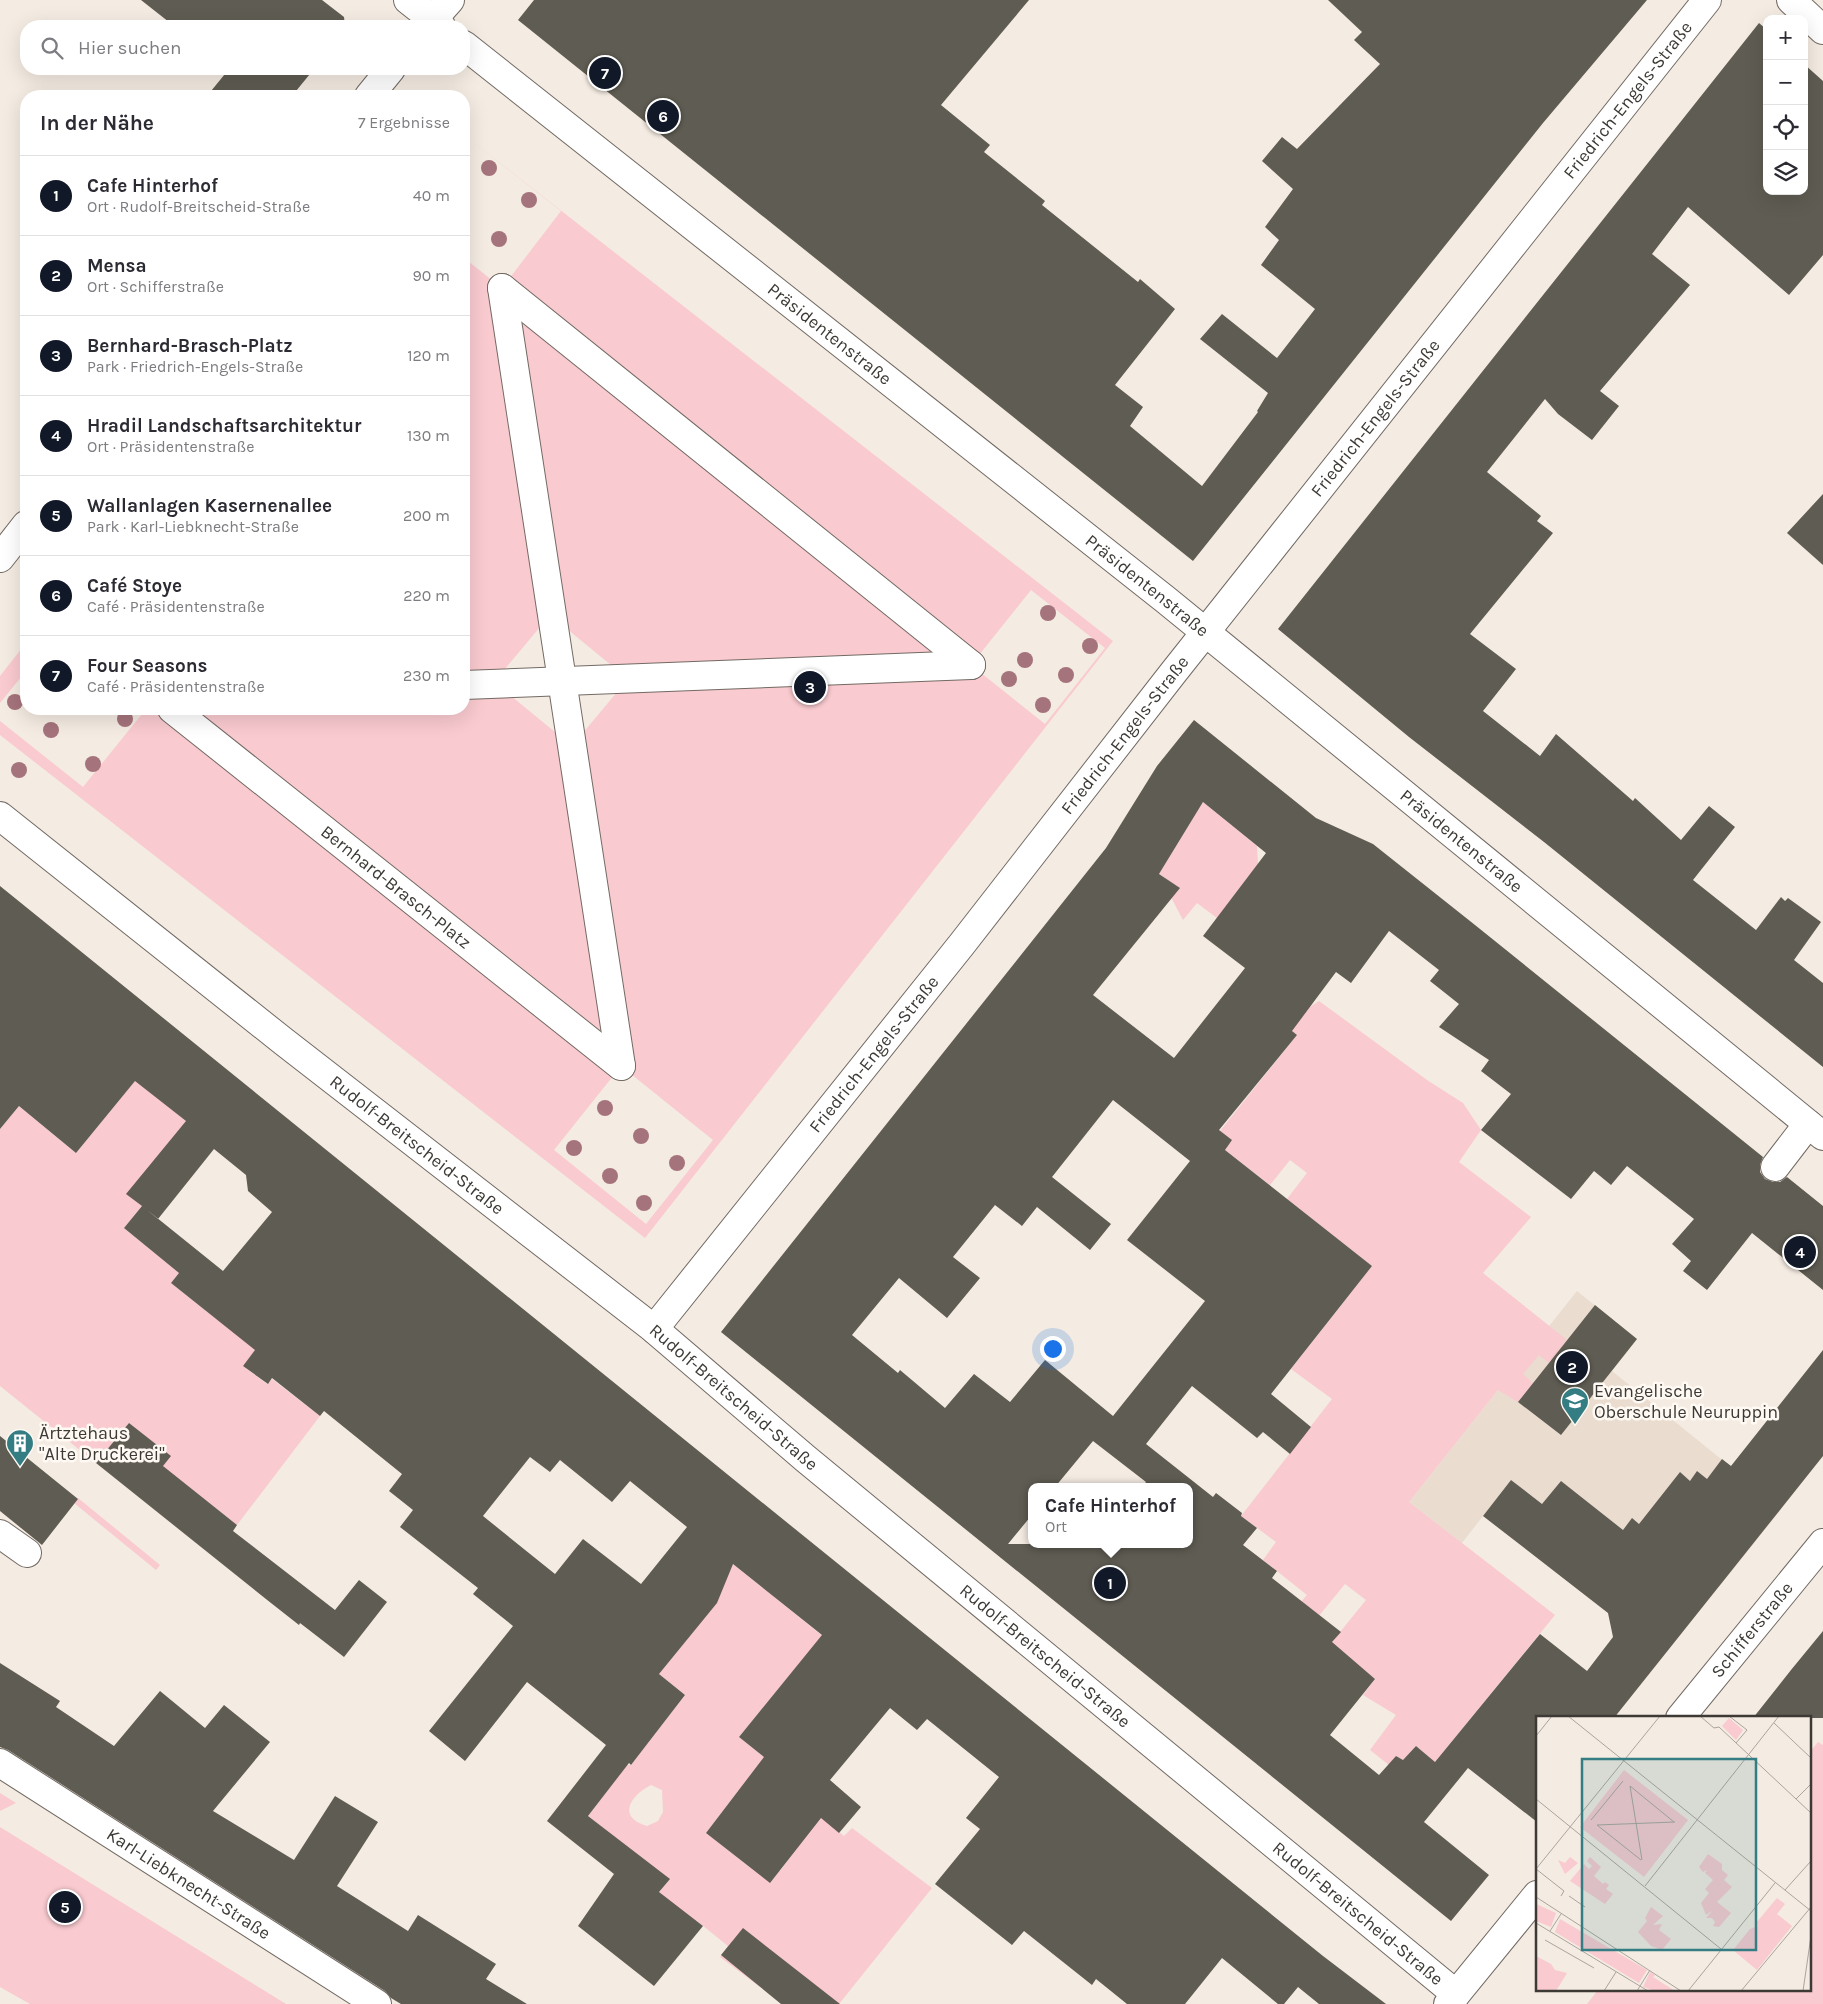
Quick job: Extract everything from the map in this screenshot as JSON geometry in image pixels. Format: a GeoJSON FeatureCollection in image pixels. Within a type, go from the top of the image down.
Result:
{"type":"FeatureCollection","features":[{"type":"Feature","properties":{"kind":"street"},"geometry":{"type":"LineString","coordinates":[[408,0],[437,18]]}},
{"type":"Feature","properties":{"kind":"street","name":"Friedrich-Engels-Straße"},"geometry":{"type":"LineString","coordinates":[[654,1328],[962,944],[1707,0]]}},
{"type":"Feature","properties":{"kind":"street"},"geometry":{"type":"LineString","coordinates":[[1791,0],[1823,30]]}},
{"type":"Feature","properties":{"kind":"street","name":"Präsidentenstraße"},"geometry":{"type":"LineString","coordinates":[[470,50],[1206,633],[1816,1130]]}},
{"type":"Feature","properties":{"kind":"street"},"geometry":{"type":"LineString","coordinates":[[374,90],[386,75]]}},
{"type":"Feature","properties":{"kind":"street"},"geometry":{"type":"LineString","coordinates":[[470,685],[563,682],[971,665],[502,288],[563,682]]}},
{"type":"Feature","properties":{"kind":"street"},"geometry":{"type":"LineString","coordinates":[[0,558],[20,533]]}},
{"type":"Feature","properties":{"kind":"street","name":"Bernhard-Brasch-Platz"},"geometry":{"type":"LineString","coordinates":[[180,715],[621,1066],[563,682]]}},
{"type":"Feature","properties":{"kind":"street","name":"Rudolf-Breitscheid-Straße"},"geometry":{"type":"LineString","coordinates":[[0,816],[283,1041],[654,1328],[814,1466],[1452,1999]]}},
{"type":"Feature","properties":{"kind":"street"},"geometry":{"type":"LineString","coordinates":[[1775,1168],[1816,1130]]}},
{"type":"Feature","properties":{"kind":"street"},"geometry":{"type":"LineString","coordinates":[[0,1534],[27,1553]]}},
{"type":"Feature","properties":{"kind":"street","name":"Schifferstraße"},"geometry":{"type":"LineString","coordinates":[[1682,1716],[1823,1543]]}},
{"type":"Feature","properties":{"kind":"street","name":"Karl-Liebknecht-Straße"},"geometry":{"type":"LineString","coordinates":[[0,1763],[377,2004]]}},
{"type":"Feature","properties":{"kind":"street"},"geometry":{"type":"LineString","coordinates":[[1452,1999],[1536,1895]]}},
{"type":"Feature","properties":{"kind":"shaded area"},"geometry":{"type":"Polygon","coordinates":[[[470,140],[1113,641],[645,1238],[0,735],[0,721],[83,787],[141,715],[470,715],[470,263],[502,288],[561,211],[470,140]],[[1031,590],[971,665],[1045,724],[1105,648],[1031,590]],[[550,615],[494,682],[572,746],[628,679],[550,615]],[[621,1066],[554,1150],[646,1224],[713,1140],[621,1066]]]}},
{"type":"Feature","properties":{"kind":"shaded area"},"geometry":{"type":"Polygon","coordinates":[[[20,651],[20,678],[0,703],[0,676],[20,651]]]}},
{"type":"Feature","properties":{"kind":"shaded area"},"geometry":{"type":"Polygon","coordinates":[[[1203,802],[1257,846],[1258,864],[1217,918],[1197,903],[1183,920],[1163,882],[1165,878],[1159,874],[1203,802]]]}},
{"type":"Feature","properties":{"kind":"shaded area"},"geometry":{"type":"Polygon","coordinates":[[[1319,1001],[1427,1080],[1463,1103],[1481,1130],[1459,1162],[1531,1217],[1483,1273],[1567,1340],[1549,1363],[1539,1355],[1523,1374],[1533,1383],[1518,1402],[1498,1390],[1409,1502],[1555,1615],[1435,1762],[1416,1746],[1403,1760],[1396,1756],[1389,1765],[1370,1750],[1396,1715],[1363,1695],[1375,1679],[1358,1665],[1323,1653],[1366,1600],[1345,1584],[1300,1639],[1282,1624],[1307,1595],[1263,1560],[1276,1542],[1241,1516],[1332,1399],[1291,1369],[1372,1266],[1287,1199],[1307,1173],[1290,1160],[1270,1185],[1225,1150],[1231,1140],[1220,1131],[1297,1035],[1288,1028],[1302,1012],[1319,1001]]]}},
{"type":"Feature","properties":{"kind":"shaded area"},"geometry":{"type":"Polygon","coordinates":[[[77,1033],[201,1133],[127,1194],[142,1206],[124,1228],[179,1273],[171,1283],[216,1319],[278,1322],[243,1366],[267,1384],[272,1379],[320,1416],[237,1525],[208,1502],[159,1471],[129,1423],[96,1463],[0,1386],[0,1129],[19,1106],[76,1153],[104,1118],[77,1033]]]}},
{"type":"Feature","properties":{"kind":"shaded area","name":"Evangelische Oberschule Neuruppin"},"geometry":{"type":"Polygon","coordinates":[[[1577,1291],[1637,1339],[1612,1371],[1782,1508],[1719,1587],[1632,1519],[1604,1554],[1511,1480],[1462,1543],[1409,1502],[1577,1291]]]}},
{"type":"Feature","properties":{"kind":"shaded area"},"geometry":{"type":"Polygon","coordinates":[[[78,1498],[160,1565],[156,1570],[74,1503],[78,1498]]]}},
{"type":"Feature","properties":{"kind":"shaded area"},"geometry":{"type":"Polygon","coordinates":[[[718,1552],[830,1642],[798,1665],[739,1737],[765,1758],[797,1798],[844,1836],[852,1828],[932,1888],[839,2004],[760,1987],[720,1957],[728,1946],[697,1921],[651,1903],[669,1879],[588,1816],[627,1765],[631,1765],[685,1695],[659,1674],[718,1601],[718,1552]],[[651,1785],[633,1800],[629,1812],[637,1822],[647,1826],[658,1821],[663,1812],[662,1790],[651,1785]],[[738,1791],[706,1833],[756,1872],[765,1860],[780,1871],[803,1840],[738,1791]]]}},
{"type":"Feature","properties":{"kind":"shaded area"},"geometry":{"type":"Polygon","coordinates":[[[1818,1742],[1823,1745],[1823,2004],[1587,2004],[1596,1992],[1810,1992],[1810,1752],[1818,1742]]]}},
{"type":"Feature","properties":{"kind":"shaded area"},"geometry":{"type":"Polygon","coordinates":[[[0,1793],[16,1803],[0,1811],[0,1793]]]}},
{"type":"Feature","properties":{"kind":"shaded area"},"geometry":{"type":"Polygon","coordinates":[[[0,1827],[286,2004],[30,2004],[0,1987],[0,1827]]]}},
{"type":"Feature","properties":{"kind":"building"},"geometry":{"type":"Polygon","coordinates":[[[141,0],[322,0],[344,17],[344,20],[166,20],[141,0]]]}},
{"type":"Feature","properties":{"kind":"building"},"geometry":{"type":"Polygon","coordinates":[[[534,0],[1029,0],[941,105],[990,145],[984,152],[1045,201],[1042,205],[1138,282],[1140,279],[1175,309],[1115,385],[1143,407],[1130,426],[1202,486],[1258,412],[1268,393],[1200,339],[1222,314],[1277,358],[1315,309],[1261,265],[1279,240],[1265,227],[1293,189],[1262,161],[1282,137],[1297,149],[1380,64],[1354,40],[1362,32],[1328,0],[1647,0],[1543,123],[1193,561],[518,20],[534,0]]]}},
{"type":"Feature","properties":{"kind":"building"},"geometry":{"type":"Polygon","coordinates":[[[1759,23],[1763,26],[1763,195],[1808,195],[1808,68],[1823,81],[1823,255],[1789,295],[1688,207],[1652,254],[1690,285],[1600,391],[1619,406],[1592,440],[1558,414],[1545,399],[1487,472],[1541,516],[1537,521],[1553,533],[1470,634],[1516,669],[1483,711],[1540,756],[1556,734],[1633,801],[1635,798],[1681,840],[1709,806],[1735,827],[1693,880],[1756,930],[1781,897],[1785,901],[1788,898],[1821,922],[1794,960],[1823,983],[1823,1067],[1544,842],[1409,737],[1278,629],[1759,23]]]}},
{"type":"Feature","properties":{"kind":"building"},"geometry":{"type":"Polygon","coordinates":[[[224,75],[309,75],[297,90],[212,90],[224,75]]]}},
{"type":"Feature","properties":{"kind":"building"},"geometry":{"type":"Polygon","coordinates":[[[1823,494],[1823,565],[1787,533],[1823,494]]]}},
{"type":"Feature","properties":{"kind":"building"},"geometry":{"type":"Polygon","coordinates":[[[1194,720],[1316,818],[1373,844],[1475,925],[1763,1157],[1760,1172],[1765,1179],[1780,1182],[1787,1177],[1823,1206],[1823,1290],[1752,1233],[1707,1290],[1683,1271],[1691,1261],[1672,1244],[1694,1219],[1627,1166],[1611,1185],[1594,1171],[1571,1199],[1481,1130],[1511,1094],[1481,1071],[1489,1060],[1439,1027],[1459,1004],[1430,981],[1439,970],[1389,931],[1351,983],[1336,972],[1292,1031],[1297,1035],[1219,1130],[1232,1140],[1225,1150],[1372,1266],[1271,1394],[1311,1427],[1290,1454],[1263,1432],[1257,1438],[1192,1386],[1146,1444],[1213,1497],[1216,1493],[1242,1513],[1241,1516],[1257,1528],[1243,1545],[1277,1571],[1272,1578],[1341,1632],[1332,1642],[1375,1679],[1330,1735],[1379,1775],[1396,1756],[1403,1760],[1416,1746],[1435,1762],[1540,1634],[1587,1671],[1613,1637],[1608,1613],[1483,1516],[1511,1480],[1542,1504],[1561,1481],[1623,1530],[1632,1518],[1639,1524],[1680,1472],[1690,1481],[1697,1471],[1707,1479],[1722,1459],[1731,1466],[1823,1350],[1823,1456],[1616,1716],[1536,1716],[1536,1821],[1468,1768],[1424,1822],[1489,1875],[1451,1921],[721,1332],[1106,848],[1157,766],[1194,720]],[[1203,802],[1159,874],[1180,888],[1093,995],[1174,1058],[1245,968],[1203,936],[1266,853],[1203,802]],[[1113,1100],[1052,1177],[1111,1224],[1090,1250],[1037,1207],[1022,1226],[995,1205],[953,1257],[980,1278],[947,1318],[899,1278],[852,1335],[898,1373],[900,1370],[945,1408],[974,1374],[1010,1402],[1045,1360],[1113,1416],[1205,1301],[1127,1240],[1190,1161],[1113,1100]]]}},
{"type":"Feature","properties":{"kind":"building"},"geometry":{"type":"Polygon","coordinates":[[[0,886],[1323,1956],[1386,2004],[1319,2004],[1298,1987],[1284,2004],[1278,2004],[1222,1958],[1185,2004],[1127,2004],[1096,1979],[1092,1985],[1024,1931],[1012,1945],[935,1884],[980,1829],[966,1818],[999,1777],[927,1719],[917,1730],[890,1708],[830,1780],[861,1807],[839,1833],[821,1818],[770,1883],[706,1833],[764,1757],[739,1737],[822,1635],[733,1564],[717,1603],[659,1674],[685,1695],[631,1765],[629,1763],[588,1816],[670,1879],[659,1892],[703,1926],[654,1986],[578,1926],[614,1874],[547,1821],[606,1745],[527,1682],[465,1761],[429,1731],[513,1626],[473,1594],[478,1588],[400,1527],[413,1510],[389,1491],[402,1474],[324,1411],[320,1416],[272,1378],[268,1384],[243,1366],[255,1350],[171,1283],[179,1273],[124,1228],[142,1206],[126,1194],[186,1121],[135,1081],[76,1153],[19,1106],[0,1129],[0,886]],[[214,1149],[158,1219],[223,1271],[272,1212],[248,1191],[246,1175],[214,1149]],[[530,1457],[483,1516],[555,1574],[583,1539],[641,1584],[687,1527],[630,1481],[612,1502],[560,1460],[550,1472],[530,1457]]]}},
{"type":"Feature","properties":{"kind":"building"},"geometry":{"type":"Polygon","coordinates":[[[1595,1305],[1637,1339],[1561,1435],[1518,1402],[1595,1305]]]}},
{"type":"Feature","properties":{"kind":"building"},"geometry":{"type":"Polygon","coordinates":[[[129,1423],[171,1456],[163,1466],[237,1525],[233,1531],[335,1610],[359,1580],[387,1602],[344,1657],[300,1623],[299,1625],[96,1463],[129,1423]]]}},
{"type":"Feature","properties":{"kind":"building","name":"Ärtztehaus \"Alte Druckerei\""},"geometry":{"type":"Polygon","coordinates":[[[0,1436],[78,1499],[42,1545],[0,1511],[0,1436]]]}},
{"type":"Feature","properties":{"kind":"building"},"geometry":{"type":"Polygon","coordinates":[[[1823,1631],[1823,1718],[1810,1718],[1810,1716],[1755,1716],[1823,1631]]]}},
{"type":"Feature","properties":{"kind":"building"},"geometry":{"type":"Polygon","coordinates":[[[0,1663],[60,1701],[56,1707],[114,1746],[160,1691],[205,1728],[224,1705],[270,1742],[213,1811],[294,1860],[335,1796],[378,1822],[337,1886],[408,1931],[418,1915],[496,1964],[486,1979],[527,2004],[401,2004],[391,1998],[385,1991],[8,1750],[0,1747],[0,1663]]]}},
{"type":"Feature","properties":{"kind":"building"},"geometry":{"type":"Polygon","coordinates":[[[743,1928],[840,2004],[781,2004],[721,1955],[743,1928]]]}},
{"type":"Feature","properties":{"kind":"place","name":"Four Seasons"},"geometry":{"type":"Point","coordinates":[605,73]}},
{"type":"Feature","properties":{"kind":"place","name":"Café Stoye"},"geometry":{"type":"Point","coordinates":[663,116]}},
{"type":"Feature","properties":{"kind":"place","name":"Bernhard-Brasch-Platz"},"geometry":{"type":"Point","coordinates":[810,687]}},
{"type":"Feature","properties":{"kind":"place","name":"Hradil Landschaftsarchitektur"},"geometry":{"type":"Point","coordinates":[1800,1252]}},
{"type":"Feature","properties":{"kind":"place","name":"Mensa"},"geometry":{"type":"Point","coordinates":[1572,1367]}},
{"type":"Feature","properties":{"kind":"place","name":"Evangelische Oberschule Neuruppin"},"geometry":{"type":"Point","coordinates":[1575,1425]}},
{"type":"Feature","properties":{"kind":"place","name":"Ärtztehaus \"Alte Druckerei\""},"geometry":{"type":"Point","coordinates":[20,1467]}},
{"type":"Feature","properties":{"kind":"place","name":"Cafe Hinterhof"},"geometry":{"type":"Point","coordinates":[1110,1583]}},
{"type":"Feature","properties":{"kind":"place","name":"Wallanlagen Kasernenallee"},"geometry":{"type":"Point","coordinates":[65,1907]}}]}
